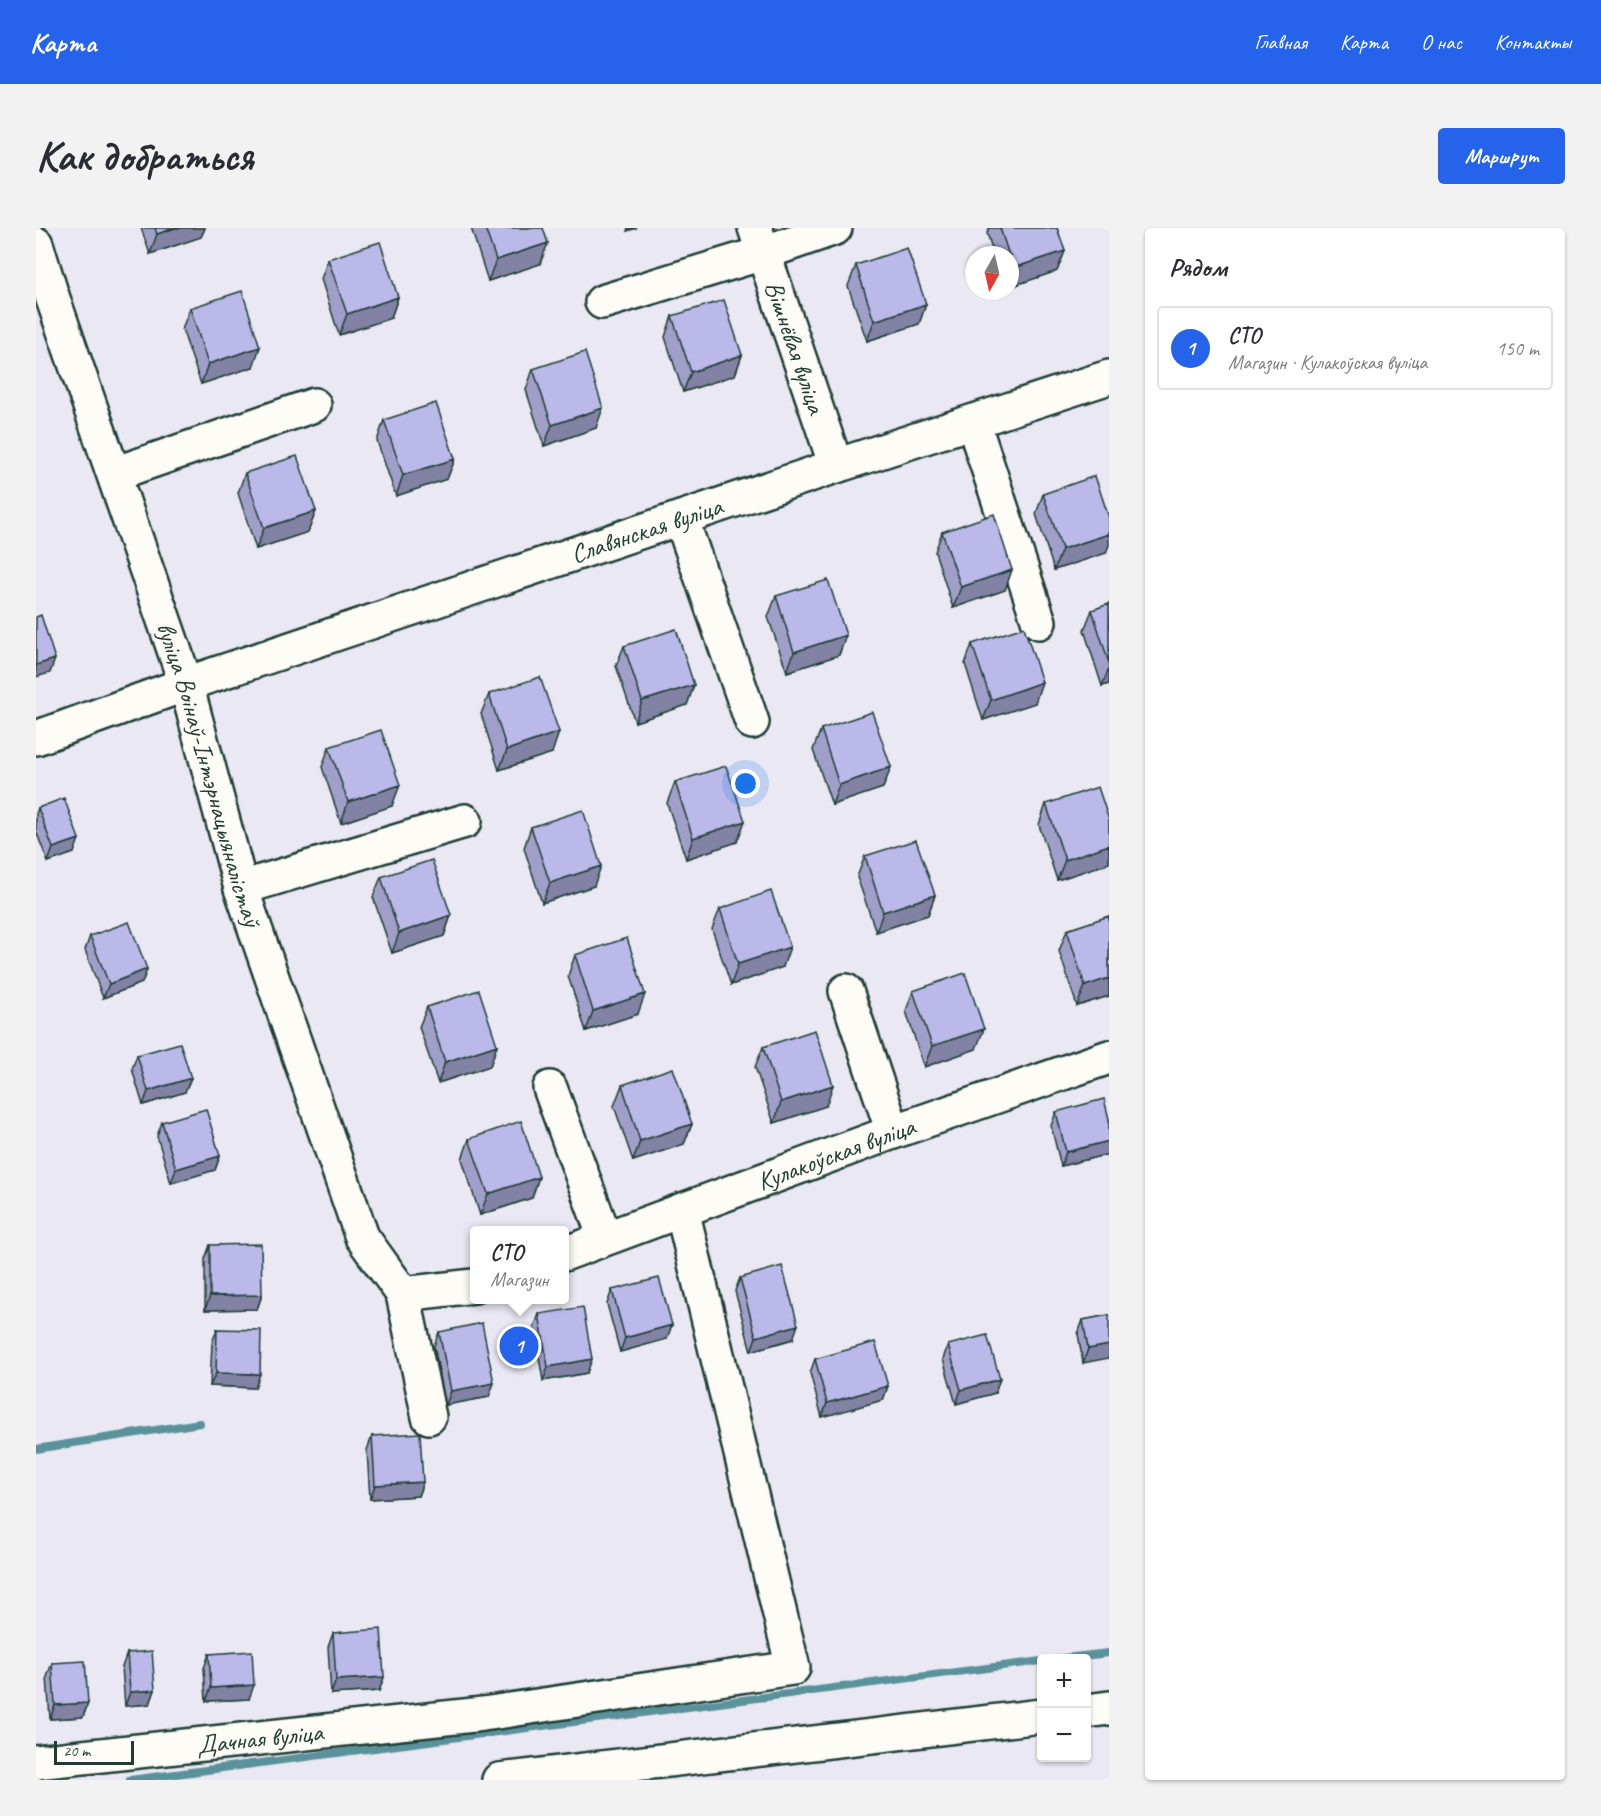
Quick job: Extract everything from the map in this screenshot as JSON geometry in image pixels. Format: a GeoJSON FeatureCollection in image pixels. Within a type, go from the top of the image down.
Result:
{"type":"FeatureCollection","features":[{"type":"Feature","properties":{"kind":"street"},"geometry":{"type":"LineString","coordinates":[[602,302],[759,241],[835,228]]}},
{"type":"Feature","properties":{"kind":"street","name":"Вішнёвая вуліца"},"geometry":{"type":"LineString","coordinates":[[759,241],[836,466]]}},
{"type":"Feature","properties":{"kind":"street","name":"вуліца Воінаў-Інтэрнацыяналістаў"},"geometry":{"type":"LineString","coordinates":[[37,249],[186,684],[241,888],[362,1237],[403,1294]]}},
{"type":"Feature","properties":{"kind":"street","name":"Славянская вуліца"},"geometry":{"type":"LineString","coordinates":[[41,729],[186,684],[1109,377]]}},
{"type":"Feature","properties":{"kind":"street"},"geometry":{"type":"LineString","coordinates":[[114,474],[314,405]]}},
{"type":"Feature","properties":{"kind":"street"},"geometry":{"type":"LineString","coordinates":[[973,423],[1039,622]]}},
{"type":"Feature","properties":{"kind":"street"},"geometry":{"type":"LineString","coordinates":[[681,518],[752,722]]}},
{"type":"Feature","properties":{"kind":"street"},"geometry":{"type":"LineString","coordinates":[[241,888],[465,821]]}},
{"type":"Feature","properties":{"kind":"street"},"geometry":{"type":"LineString","coordinates":[[846,991],[893,1132]]}},
{"type":"Feature","properties":{"kind":"street","name":"Кулакоўская вуліца"},"geometry":{"type":"LineString","coordinates":[[569,1252],[893,1132],[1109,1057]]}},
{"type":"Feature","properties":{"kind":"street"},"geometry":{"type":"LineString","coordinates":[[550,1088],[605,1238]]}},
{"type":"Feature","properties":{"kind":"street","name":"Дачная вуліца"},"geometry":{"type":"LineString","coordinates":[[36,1762],[483,1714],[793,1668],[682,1210]]}},
{"type":"Feature","properties":{"kind":"street"},"geometry":{"type":"LineString","coordinates":[[429,1417],[403,1294],[470,1286]]}},
{"type":"Feature","properties":{"kind":"street"},"geometry":{"type":"LineString","coordinates":[[1091,1710],[1109,1708]]}},
{"type":"Feature","properties":{"kind":"street"},"geometry":{"type":"LineString","coordinates":[[499,1780],[1037,1716]]}},
{"type":"Feature","properties":{"kind":"building"},"geometry":{"type":"Polygon","coordinates":[[[155,228],[175,228],[157,234],[155,228]]]}},
{"type":"Feature","properties":{"kind":"building"},"geometry":{"type":"Polygon","coordinates":[[[485,228],[543,228],[548,243],[496,260],[485,228]]]}},
{"type":"Feature","properties":{"kind":"building"},"geometry":{"type":"Polygon","coordinates":[[[1000,228],[1057,228],[1065,251],[1019,266],[1019,246],[1006,246],[1000,228]]]}},
{"type":"Feature","properties":{"kind":"building"},"geometry":{"type":"Polygon","coordinates":[[[380,242],[398,297],[347,314],[328,259],[380,242]]]}},
{"type":"Feature","properties":{"kind":"building"},"geometry":{"type":"Polygon","coordinates":[[[907,248],[926,304],[874,321],[856,265],[907,248]]]}},
{"type":"Feature","properties":{"kind":"building"},"geometry":{"type":"Polygon","coordinates":[[[242,291],[260,347],[208,364],[190,308],[242,291]]]}},
{"type":"Feature","properties":{"kind":"building"},"geometry":{"type":"Polygon","coordinates":[[[724,300],[742,355],[691,372],[672,316],[724,300]]]}},
{"type":"Feature","properties":{"kind":"building"},"geometry":{"type":"Polygon","coordinates":[[[585,352],[603,408],[552,425],[533,369],[585,352]]]}},
{"type":"Feature","properties":{"kind":"building"},"geometry":{"type":"Polygon","coordinates":[[[436,403],[455,459],[403,475],[384,420],[436,403]]]}},
{"type":"Feature","properties":{"kind":"building"},"geometry":{"type":"Polygon","coordinates":[[[297,456],[316,511],[264,528],[245,473],[297,456]]]}},
{"type":"Feature","properties":{"kind":"building"},"geometry":{"type":"Polygon","coordinates":[[[1095,476],[1109,518],[1109,534],[1062,549],[1043,494],[1095,476]]]}},
{"type":"Feature","properties":{"kind":"building"},"geometry":{"type":"Polygon","coordinates":[[[994,514],[1012,570],[961,587],[942,532],[994,514]]]}},
{"type":"Feature","properties":{"kind":"building"},"geometry":{"type":"Polygon","coordinates":[[[828,580],[846,635],[794,652],[776,596],[828,580]]]}},
{"type":"Feature","properties":{"kind":"building"},"geometry":{"type":"Polygon","coordinates":[[[1109,604],[1109,663],[1092,610],[1109,604]]]}},
{"type":"Feature","properties":{"kind":"building"},"geometry":{"type":"Polygon","coordinates":[[[41,615],[55,659],[36,665],[36,617],[41,615]]]}},
{"type":"Feature","properties":{"kind":"building"},"geometry":{"type":"Polygon","coordinates":[[[1024,627],[1042,682],[991,700],[972,644],[1024,627]]]}},
{"type":"Feature","properties":{"kind":"building"},"geometry":{"type":"Polygon","coordinates":[[[676,629],[694,685],[642,701],[624,646],[676,629]]]}},
{"type":"Feature","properties":{"kind":"building"},"geometry":{"type":"Polygon","coordinates":[[[540,677],[559,732],[507,750],[489,694],[540,677]]]}},
{"type":"Feature","properties":{"kind":"building"},"geometry":{"type":"Polygon","coordinates":[[[872,712],[891,767],[839,785],[821,729],[872,712]]]}},
{"type":"Feature","properties":{"kind":"building"},"geometry":{"type":"Polygon","coordinates":[[[381,730],[400,785],[348,802],[329,747],[381,730]]]}},
{"type":"Feature","properties":{"kind":"building"},"geometry":{"type":"Polygon","coordinates":[[[726,766],[745,821],[693,838],[675,782],[726,766]]]}},
{"type":"Feature","properties":{"kind":"building"},"geometry":{"type":"Polygon","coordinates":[[[1098,787],[1109,820],[1109,845],[1065,860],[1046,804],[1098,787]]]}},
{"type":"Feature","properties":{"kind":"building"},"geometry":{"type":"Polygon","coordinates":[[[64,798],[79,839],[53,848],[38,808],[64,798]]]}},
{"type":"Feature","properties":{"kind":"building"},"geometry":{"type":"Polygon","coordinates":[[[583,810],[601,866],[550,883],[531,827],[583,810]]]}},
{"type":"Feature","properties":{"kind":"building"},"geometry":{"type":"Polygon","coordinates":[[[916,840],[935,895],[883,912],[865,856],[916,840]]]}},
{"type":"Feature","properties":{"kind":"building"},"geometry":{"type":"Polygon","coordinates":[[[432,860],[451,915],[399,933],[381,877],[432,860]]]}},
{"type":"Feature","properties":{"kind":"building"},"geometry":{"type":"Polygon","coordinates":[[[771,891],[790,947],[738,964],[720,909],[771,891]]]}},
{"type":"Feature","properties":{"kind":"building"},"geometry":{"type":"Polygon","coordinates":[[[1109,916],[1109,978],[1085,986],[1067,930],[1109,916]]]}},
{"type":"Feature","properties":{"kind":"building"},"geometry":{"type":"Polygon","coordinates":[[[129,922],[147,969],[109,984],[90,936],[129,922]]]}},
{"type":"Feature","properties":{"kind":"building"},"geometry":{"type":"Polygon","coordinates":[[[627,938],[645,994],[593,1011],[575,955],[627,938]]]}},
{"type":"Feature","properties":{"kind":"building"},"geometry":{"type":"Polygon","coordinates":[[[965,973],[984,1029],[932,1046],[913,991],[965,973]]]}},
{"type":"Feature","properties":{"kind":"building"},"geometry":{"type":"Polygon","coordinates":[[[479,990],[497,1045],[445,1062],[427,1007],[479,990]]]}},
{"type":"Feature","properties":{"kind":"building"},"geometry":{"type":"Polygon","coordinates":[[[815,1030],[833,1085],[781,1102],[763,1047],[815,1030]]]}},
{"type":"Feature","properties":{"kind":"building"},"geometry":{"type":"Polygon","coordinates":[[[180,1043],[191,1078],[148,1091],[137,1055],[180,1043]]]}},
{"type":"Feature","properties":{"kind":"building"},"geometry":{"type":"Polygon","coordinates":[[[673,1068],[692,1124],[640,1141],[622,1085],[673,1068]]]}},
{"type":"Feature","properties":{"kind":"building"},"geometry":{"type":"Polygon","coordinates":[[[1104,1099],[1109,1119],[1109,1141],[1066,1152],[1056,1112],[1104,1099]]]}},
{"type":"Feature","properties":{"kind":"building"},"geometry":{"type":"Polygon","coordinates":[[[206,1109],[220,1156],[176,1169],[162,1122],[206,1109]]]}},
{"type":"Feature","properties":{"kind":"building"},"geometry":{"type":"Polygon","coordinates":[[[521,1121],[539,1177],[488,1194],[469,1139],[521,1121]]]}},
{"type":"Feature","properties":{"kind":"building"},"geometry":{"type":"Polygon","coordinates":[[[261,1244],[262,1295],[210,1296],[210,1245],[261,1244]]]}},
{"type":"Feature","properties":{"kind":"building"},"geometry":{"type":"Polygon","coordinates":[[[782,1266],[798,1325],[756,1337],[740,1278],[782,1266]]]}},
{"type":"Feature","properties":{"kind":"building"},"geometry":{"type":"Polygon","coordinates":[[[659,1278],[672,1325],[625,1338],[612,1290],[659,1278]]]}},
{"type":"Feature","properties":{"kind":"building"},"geometry":{"type":"Polygon","coordinates":[[[583,1307],[592,1359],[548,1367],[539,1314],[583,1307]]]}},
{"type":"Feature","properties":{"kind":"building"},"geometry":{"type":"Polygon","coordinates":[[[1109,1315],[1109,1345],[1088,1349],[1083,1320],[1109,1315]]]}},
{"type":"Feature","properties":{"kind":"building"},"geometry":{"type":"Polygon","coordinates":[[[482,1323],[494,1383],[451,1391],[439,1332],[482,1323]]]}},
{"type":"Feature","properties":{"kind":"building"},"geometry":{"type":"Polygon","coordinates":[[[217,1329],[261,1330],[260,1374],[216,1373],[217,1329]]]}},
{"type":"Feature","properties":{"kind":"building"},"geometry":{"type":"Polygon","coordinates":[[[987,1335],[1000,1379],[961,1390],[948,1345],[987,1335]]]}},
{"type":"Feature","properties":{"kind":"building"},"geometry":{"type":"Polygon","coordinates":[[[875,1342],[888,1386],[827,1403],[815,1359],[875,1342]]]}},
{"type":"Feature","properties":{"kind":"building"},"geometry":{"type":"Polygon","coordinates":[[[420,1433],[423,1482],[375,1485],[372,1436],[420,1433]]]}},
{"type":"Feature","properties":{"kind":"building"},"geometry":{"type":"Polygon","coordinates":[[[381,1629],[384,1677],[336,1680],[333,1633],[381,1629]]]}},
{"type":"Feature","properties":{"kind":"building"},"geometry":{"type":"Polygon","coordinates":[[[152,1651],[155,1690],[130,1692],[127,1653],[152,1651]]]}},
{"type":"Feature","properties":{"kind":"building"},"geometry":{"type":"Polygon","coordinates":[[[252,1651],[254,1685],[211,1688],[209,1654],[252,1651]]]}},
{"type":"Feature","properties":{"kind":"building"},"geometry":{"type":"Polygon","coordinates":[[[85,1661],[88,1703],[55,1705],[52,1663],[85,1661]]]}},
{"type":"Feature","properties":{"kind":"waterway"},"geometry":{"type":"LineString","coordinates":[[36,1449],[200,1423]]}},
{"type":"Feature","properties":{"kind":"waterway"},"geometry":{"type":"LineString","coordinates":[[1091,1655],[1109,1653]]}},
{"type":"Feature","properties":{"kind":"waterway"},"geometry":{"type":"LineString","coordinates":[[130,1780],[1037,1662]]}},
{"type":"Feature","properties":{"kind":"place","name":"СТО"},"geometry":{"type":"Point","coordinates":[519,1346]}}]}
